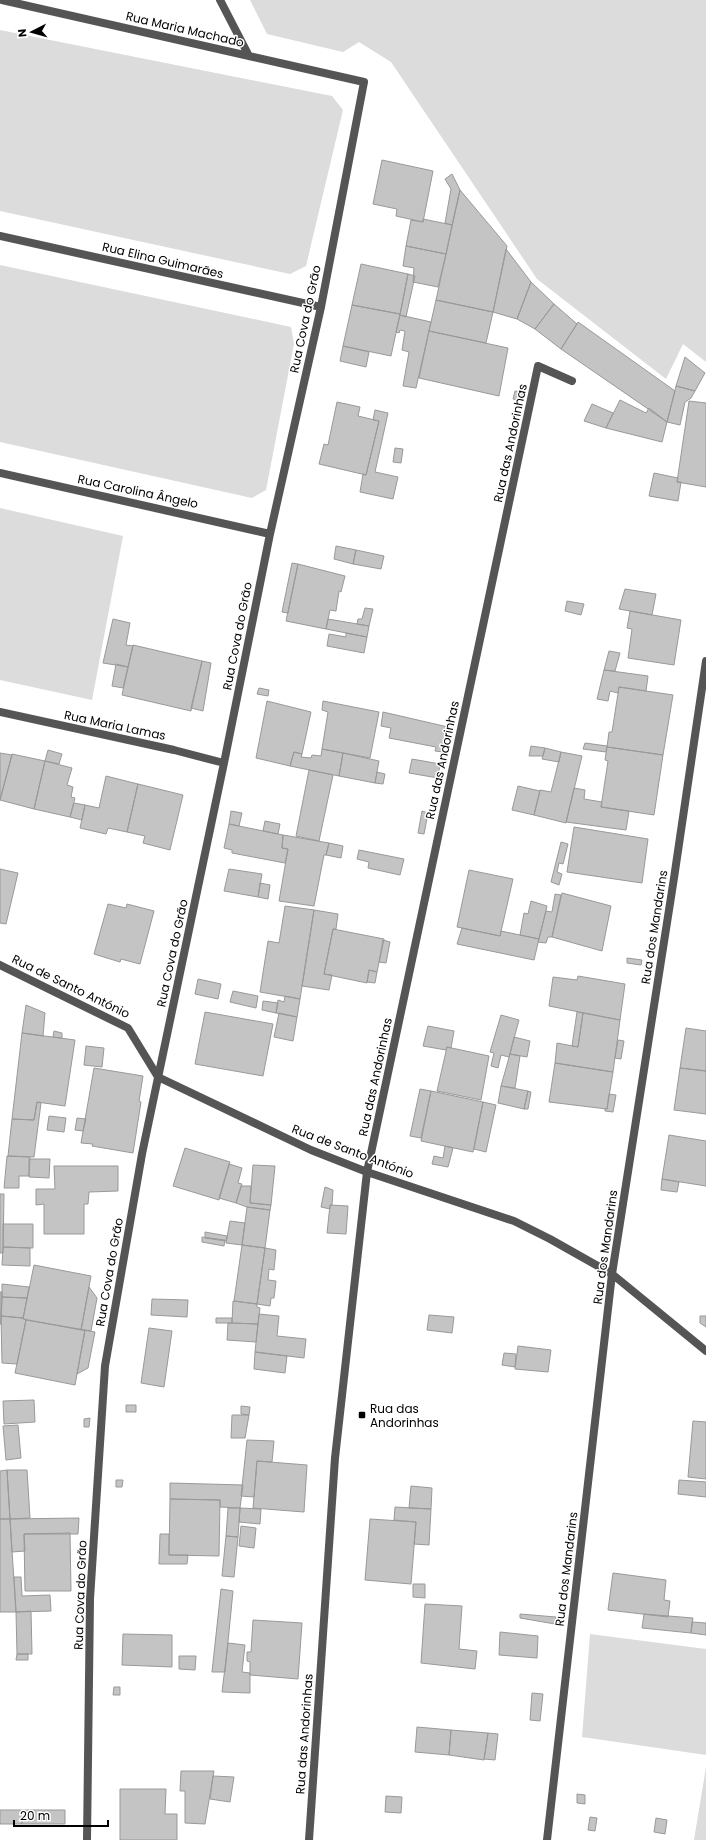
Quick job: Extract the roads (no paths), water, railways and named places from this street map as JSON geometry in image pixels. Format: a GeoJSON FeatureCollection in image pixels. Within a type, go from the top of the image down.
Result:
{"type":"FeatureCollection","features":[{"type":"Feature","properties":{"kind":"street","name":"Rua Maria Machado"},"geometry":{"type":"LineString","coordinates":[[2,0],[364,82]]}},
{"type":"Feature","properties":{"kind":"street"},"geometry":{"type":"LineString","coordinates":[[220,0],[249,56]]}},
{"type":"Feature","properties":{"kind":"street","name":"Rua Cova do Grão"},"geometry":{"type":"LineString","coordinates":[[87,1840],[90,1599],[106,1366],[142,1154],[224,763],[270,534],[321,307],[364,82]]}},
{"type":"Feature","properties":{"kind":"street","name":"Rua Elina Guimarães"},"geometry":{"type":"LineString","coordinates":[[0,236],[321,307]]}},
{"type":"Feature","properties":{"kind":"street","name":"Rua das Andorinhas"},"geometry":{"type":"LineString","coordinates":[[308,1840],[335,1458],[368,1172],[538,366],[572,381]]}},
{"type":"Feature","properties":{"kind":"street","name":"Rua Carolina Ângelo"},"geometry":{"type":"LineString","coordinates":[[0,473],[270,534]]}},
{"type":"Feature","properties":{"kind":"street","name":"Rua dos Mandarins"},"geometry":{"type":"LineString","coordinates":[[547,1840],[612,1274],[706,661]]}},
{"type":"Feature","properties":{"kind":"street","name":"Rua Maria Lamas"},"geometry":{"type":"LineString","coordinates":[[0,712],[174,750],[224,763]]}},
{"type":"Feature","properties":{"kind":"street","name":"Rua de Santo António"},"geometry":{"type":"LineString","coordinates":[[0,965],[128,1028],[158,1077],[311,1150],[368,1172],[514,1221],[612,1274],[706,1351]]}},
{"type":"Feature","properties":{"kind":"place","name":"Rua das Andorinhas"},"geometry":{"type":"Point","coordinates":[362,1415]}}]}
